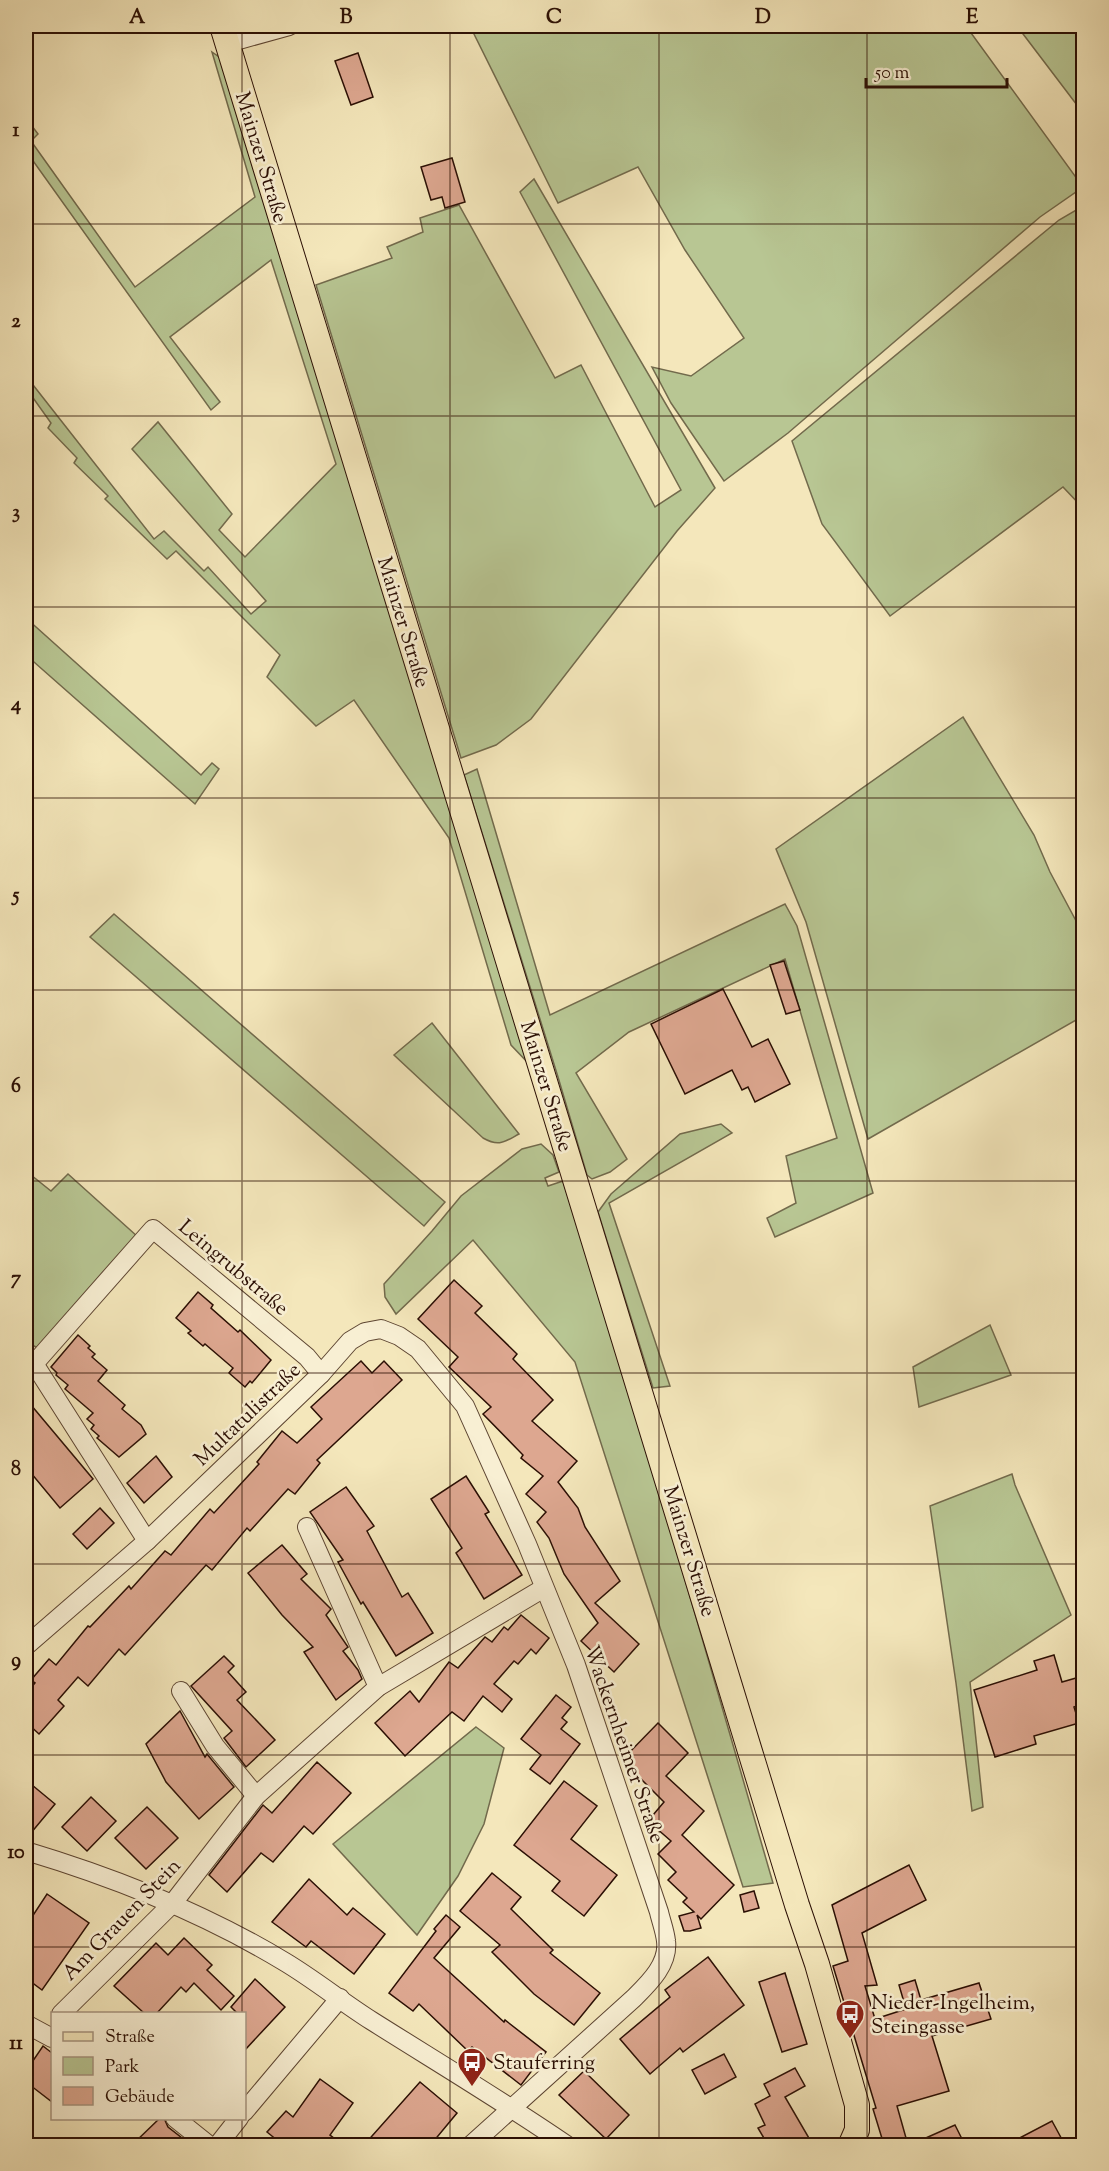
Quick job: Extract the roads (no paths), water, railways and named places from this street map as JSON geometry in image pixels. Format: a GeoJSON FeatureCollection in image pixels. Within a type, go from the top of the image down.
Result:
{"type":"FeatureCollection","features":[{"type":"Feature","properties":{"kind":"main road","name":"Mainzer Straße"},"geometry":{"type":"LineString","coordinates":[[225,34],[797,1905],[817,1964],[857,2105],[857,2130],[854,2144]]}},
{"type":"Feature","properties":{"kind":"street"},"geometry":{"type":"LineString","coordinates":[[225,34],[289,26]]}},
{"type":"Feature","properties":{"kind":"street","name":"Leingrubstraße"},"geometry":{"type":"LineString","coordinates":[[30,1369],[153,1228],[307,1357],[321,1374]]}},
{"type":"Feature","properties":{"kind":"street","name":"Multatulistraße"},"geometry":{"type":"LineString","coordinates":[[26,1646],[147,1541],[321,1374],[350,1341],[365,1332],[381,1329]]}},
{"type":"Feature","properties":{"kind":"street","name":"Wackernheimer Straße"},"geometry":{"type":"LineString","coordinates":[[381,1329],[399,1336],[418,1349],[465,1406],[576,1665],[659,1912],[666,1942],[664,1959],[655,1977],[470,2145]]}},
{"type":"Feature","properties":{"kind":"street"},"geometry":{"type":"LineString","coordinates":[[30,1369],[147,1541]]}},
{"type":"Feature","properties":{"kind":"street"},"geometry":{"type":"LineString","coordinates":[[307,1527],[378,1687]]}},
{"type":"Feature","properties":{"kind":"street","name":"Am Grauen Stein"},"geometry":{"type":"LineString","coordinates":[[62,2012],[173,1903],[256,1796],[378,1687],[544,1588]]}},
{"type":"Feature","properties":{"kind":"street"},"geometry":{"type":"LineString","coordinates":[[181,1692],[215,1746],[256,1796]]}},
{"type":"Feature","properties":{"kind":"street"},"geometry":{"type":"LineString","coordinates":[[26,1851],[88,1870],[173,1903],[285,1961],[370,2020],[513,2108],[568,2145]]}},
{"type":"Feature","properties":{"kind":"street"},"geometry":{"type":"LineString","coordinates":[[246,2110],[340,1998]]}},
{"type":"Feature","properties":{"kind":"street"},"geometry":{"type":"LineString","coordinates":[[26,2024],[49,2030]]}},
{"type":"Feature","properties":{"kind":"street"},"geometry":{"type":"LineString","coordinates":[[178,2120],[210,2145]]}},
{"type":"Feature","properties":{"kind":"street"},"geometry":{"type":"LineString","coordinates":[[217,2145],[237,2120]]}},
{"type":"Feature","properties":{"kind":"place","name":"Nieder-Ingelheim, Steingasse"},"geometry":{"type":"Point","coordinates":[850,2040]}},
{"type":"Feature","properties":{"kind":"place","name":"Stauferring"},"geometry":{"type":"Point","coordinates":[472,2088]}}]}
